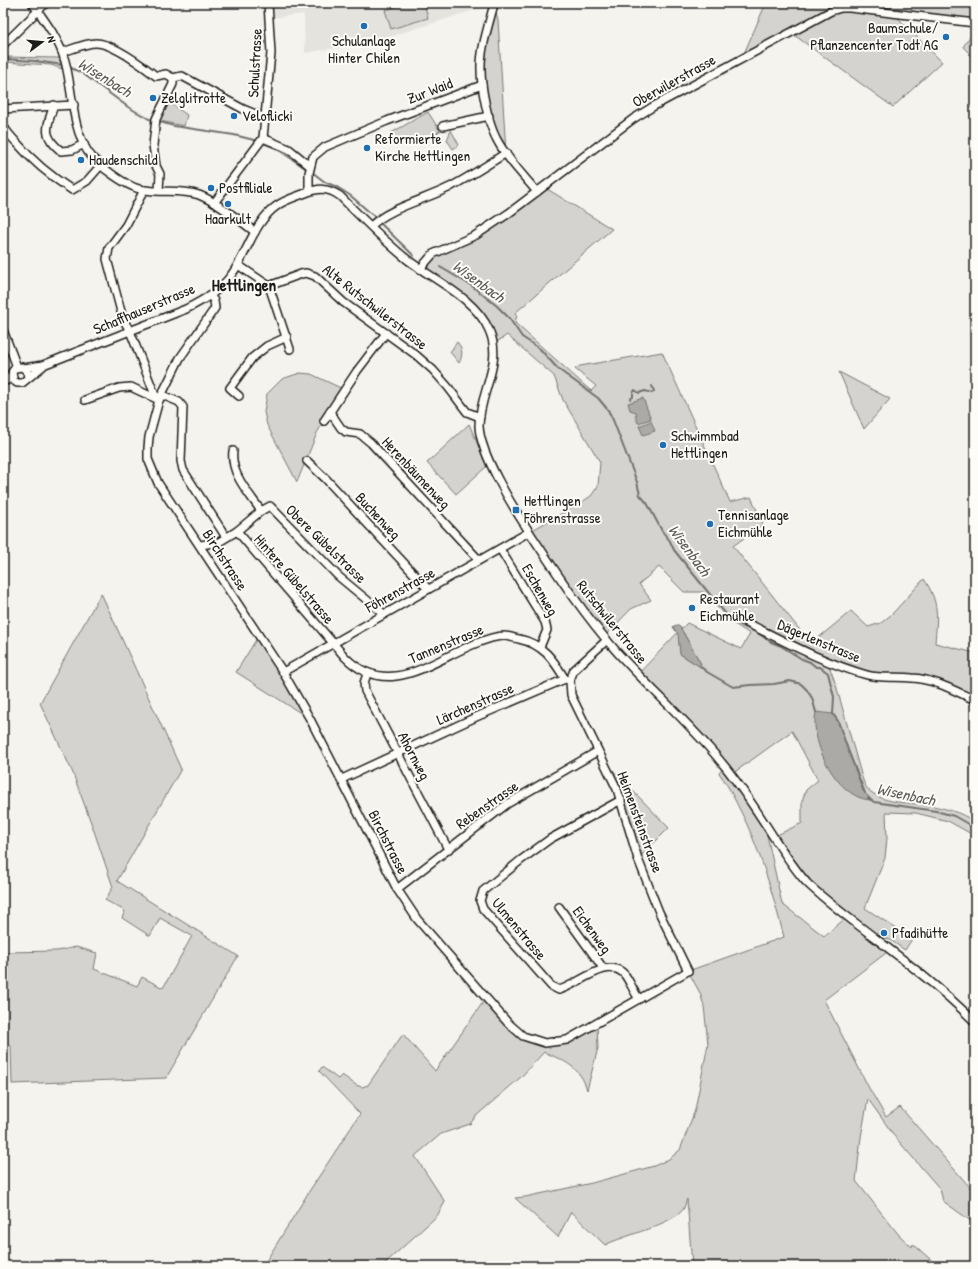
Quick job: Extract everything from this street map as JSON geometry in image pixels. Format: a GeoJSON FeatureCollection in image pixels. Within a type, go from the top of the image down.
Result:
{"type":"FeatureCollection","features":[{"type":"Feature","properties":{"kind":"street"},"geometry":{"type":"LineString","coordinates":[[32,3],[53,33],[63,52],[76,120],[88,152],[101,165],[130,186],[144,190],[180,191],[196,194],[214,203],[255,232]]}},
{"type":"Feature","properties":{"kind":"street"},"geometry":{"type":"LineString","coordinates":[[3,45],[46,3]]}},
{"type":"Feature","properties":{"kind":"street","name":"Schulstrasse"},"geometry":{"type":"LineString","coordinates":[[261,141],[265,118],[271,53],[268,3]]}},
{"type":"Feature","properties":{"kind":"street"},"geometry":{"type":"LineString","coordinates":[[494,4],[482,58],[481,70],[482,85],[489,116],[496,137],[506,153],[537,192]]}},
{"type":"Feature","properties":{"kind":"street","name":"Oberwilerstrasse"},"geometry":{"type":"LineString","coordinates":[[420,269],[433,254],[487,229],[607,137],[638,116],[831,11],[841,8],[850,8],[975,23]]}},
{"type":"Feature","properties":{"kind":"street"},"geometry":{"type":"LineString","coordinates":[[63,52],[88,44],[101,43],[137,61],[156,76],[166,74],[173,78],[182,76],[243,109],[265,118]]}},
{"type":"Feature","properties":{"kind":"street"},"geometry":{"type":"LineString","coordinates":[[159,190],[160,174],[156,166],[153,145],[156,122],[173,84],[173,78]]}},
{"type":"Feature","properties":{"kind":"street","name":"Zur Waid"},"geometry":{"type":"LineString","coordinates":[[310,169],[313,157],[325,147],[387,121],[482,85]]}},
{"type":"Feature","properties":{"kind":"street"},"geometry":{"type":"LineString","coordinates":[[54,105],[46,129],[52,144],[61,151],[72,150],[84,144]]}},
{"type":"Feature","properties":{"kind":"street"},"geometry":{"type":"LineString","coordinates":[[3,109],[74,105]]}},
{"type":"Feature","properties":{"kind":"street"},"geometry":{"type":"LineString","coordinates":[[443,126],[489,116]]}},
{"type":"Feature","properties":{"kind":"street"},"geometry":{"type":"LineString","coordinates":[[3,124],[6,131],[30,158],[49,175],[72,190],[87,181],[101,165]]}},
{"type":"Feature","properties":{"kind":"street"},"geometry":{"type":"LineString","coordinates":[[214,203],[261,141],[289,149],[310,169],[309,191]]}},
{"type":"Feature","properties":{"kind":"street"},"geometry":{"type":"LineString","coordinates":[[375,222],[472,175],[506,153]]}},
{"type":"Feature","properties":{"kind":"street","name":"Schaffhauserstrasse"},"geometry":{"type":"LineString","coordinates":[[21,367],[43,365],[186,309],[210,295],[221,287],[238,266],[255,232],[277,205],[309,191],[322,189],[333,191],[375,222],[407,259],[420,269]]}},
{"type":"Feature","properties":{"kind":"street"},"geometry":{"type":"LineString","coordinates":[[144,190],[126,225],[109,248],[107,259],[123,319],[130,331],[155,395],[160,398]]}},
{"type":"Feature","properties":{"kind":"street"},"geometry":{"type":"LineString","coordinates":[[238,266],[269,286],[290,349]]}},
{"type":"Feature","properties":{"kind":"street","name":"Rutschwilerstrasse"},"geometry":{"type":"LineString","coordinates":[[420,269],[471,305],[485,322],[490,332],[494,344],[495,355],[480,417],[480,438],[484,450],[504,489],[530,532],[589,618],[606,640],[732,774],[789,861],[806,881],[833,906],[890,950],[951,1000],[975,1022]]}},
{"type":"Feature","properties":{"kind":"street","name":"Alte Rutschwilerstrasse"},"geometry":{"type":"LineString","coordinates":[[269,286],[301,274],[310,274],[314,276],[343,302],[416,355],[448,387],[466,412],[480,417]]}},
{"type":"Feature","properties":{"kind":"street","name":"Birchstrasse"},"geometry":{"type":"LineString","coordinates":[[210,295],[214,301],[215,308],[180,358],[160,398],[149,437],[148,459],[151,470],[158,483],[201,545],[283,672],[342,779],[397,889],[417,919],[508,1023],[523,1036],[545,1043],[567,1040],[688,971]]}},
{"type":"Feature","properties":{"kind":"street"},"geometry":{"type":"LineString","coordinates":[[3,330],[21,367],[28,373],[28,378],[24,382],[19,383],[7,379],[13,370],[21,367]]}},
{"type":"Feature","properties":{"kind":"street"},"geometry":{"type":"LineString","coordinates":[[324,421],[357,371],[386,334]]}},
{"type":"Feature","properties":{"kind":"street"},"geometry":{"type":"LineString","coordinates":[[239,396],[230,388],[252,358],[267,346],[287,337]]}},
{"type":"Feature","properties":{"kind":"street","name":"Schaffhauserstrasse"},"geometry":{"type":"LineString","coordinates":[[28,378],[43,365]]}},
{"type":"Feature","properties":{"kind":"street"},"geometry":{"type":"LineString","coordinates":[[85,400],[119,388],[131,387],[160,398],[179,402],[183,407],[181,462],[184,470],[226,537]]}},
{"type":"Feature","properties":{"kind":"street","name":"Herenbäumenweg"},"geometry":{"type":"LineString","coordinates":[[330,412],[341,428],[346,432],[360,434],[371,443],[479,560]]}},
{"type":"Feature","properties":{"kind":"street"},"geometry":{"type":"LineString","coordinates":[[201,545],[219,542],[237,531],[261,511],[237,475],[232,455],[233,451]]}},
{"type":"Feature","properties":{"kind":"street","name":"Buchenweg"},"geometry":{"type":"LineString","coordinates":[[307,461],[326,479],[428,589]]}},
{"type":"Feature","properties":{"kind":"street","name":"Obere Gübelstrasse"},"geometry":{"type":"LineString","coordinates":[[261,511],[270,506],[306,546],[338,576],[384,614]]}},
{"type":"Feature","properties":{"kind":"street","name":"Hintere Gübelstrasse"},"geometry":{"type":"LineString","coordinates":[[237,531],[332,643]]}},
{"type":"Feature","properties":{"kind":"street","name":"Föhrenstrasse"},"geometry":{"type":"LineString","coordinates":[[283,672],[530,532]]}},
{"type":"Feature","properties":{"kind":"street","name":"Eschenweg"},"geometry":{"type":"LineString","coordinates":[[500,549],[545,622],[547,630],[540,647]]}},
{"type":"Feature","properties":{"kind":"street","name":"Dägerlenstrasse"},"geometry":{"type":"LineString","coordinates":[[747,623],[812,655],[834,664],[877,677],[912,678],[929,681],[975,700]]}},
{"type":"Feature","properties":{"kind":"street","name":"Tannenstrasse"},"geometry":{"type":"LineString","coordinates":[[332,643],[350,663],[367,674],[391,678],[414,672],[484,640],[504,636],[526,641],[540,647],[555,663],[567,680]]}},
{"type":"Feature","properties":{"kind":"street"},"geometry":{"type":"LineString","coordinates":[[567,680],[574,670],[606,640]]}},
{"type":"Feature","properties":{"kind":"street","name":"Ahornweg"},"geometry":{"type":"LineString","coordinates":[[367,674],[364,683],[365,691],[448,849]]}},
{"type":"Feature","properties":{"kind":"street","name":"Heimensteinstrasse"},"geometry":{"type":"LineString","coordinates":[[567,680],[571,695],[617,789],[638,860],[659,912],[688,971]]}},
{"type":"Feature","properties":{"kind":"street","name":"Lärchenstrasse"},"geometry":{"type":"LineString","coordinates":[[342,779],[476,717],[567,680]]}},
{"type":"Feature","properties":{"kind":"street","name":"Rebenstrasse"},"geometry":{"type":"LineString","coordinates":[[397,889],[507,804],[598,751]]}},
{"type":"Feature","properties":{"kind":"street","name":"Ulmenstrasse"},"geometry":{"type":"LineString","coordinates":[[603,968],[568,988],[559,990],[551,986],[483,909],[480,901],[483,891],[544,843],[621,800]]}},
{"type":"Feature","properties":{"kind":"street","name":"Eichenweg"},"geometry":{"type":"LineString","coordinates":[[559,907],[603,968]]}},
{"type":"Feature","properties":{"kind":"street"},"geometry":{"type":"LineString","coordinates":[[603,968],[613,967],[624,974],[639,1000]]}},
{"type":"Feature","properties":{"kind":"shaded area","name":"Schulanlage Hinter Chilen"},"geometry":{"type":"Polygon","coordinates":[[[268,3],[494,4],[376,41],[305,53],[304,14],[270,18],[268,3]]]}},
{"type":"Feature","properties":{"kind":"shaded area"},"geometry":{"type":"Polygon","coordinates":[[[409,3],[424,3],[428,18],[391,29],[385,10],[409,3]]]}},
{"type":"Feature","properties":{"kind":"shaded area"},"geometry":{"type":"Polygon","coordinates":[[[766,3],[840,3],[841,8],[869,10],[867,3],[975,3],[975,25],[894,14],[942,62],[893,107],[790,32],[742,58],[766,3]]]}},
{"type":"Feature","properties":{"kind":"shaded area"},"geometry":{"type":"Polygon","coordinates":[[[494,4],[498,20],[506,153],[496,137],[481,70],[494,4]]]}},
{"type":"Feature","properties":{"kind":"shaded area"},"geometry":{"type":"Polygon","coordinates":[[[975,29],[975,59],[963,47],[975,29]]]}},
{"type":"Feature","properties":{"kind":"shaded area"},"geometry":{"type":"Polygon","coordinates":[[[3,57],[59,58],[62,69],[51,65],[3,62],[3,57]]]}},
{"type":"Feature","properties":{"kind":"shaded area"},"geometry":{"type":"Polygon","coordinates":[[[167,101],[187,115],[184,126],[160,121],[167,101]]]}},
{"type":"Feature","properties":{"kind":"shaded area"},"geometry":{"type":"Polygon","coordinates":[[[428,112],[440,131],[432,136],[398,146],[391,133],[428,112]]]}},
{"type":"Feature","properties":{"kind":"shaded area"},"geometry":{"type":"Polygon","coordinates":[[[451,130],[459,145],[453,149],[447,140],[451,130]]]}},
{"type":"Feature","properties":{"kind":"shaded area"},"geometry":{"type":"Polygon","coordinates":[[[544,187],[612,229],[515,313],[517,315],[515,323],[591,391],[596,386],[575,369],[580,366],[662,352],[730,502],[751,497],[763,524],[733,546],[811,644],[851,611],[868,627],[881,623],[892,614],[924,579],[933,595],[935,603],[937,617],[935,643],[975,653],[975,700],[929,681],[885,678],[828,663],[836,685],[864,784],[867,788],[883,799],[951,810],[964,815],[975,822],[975,836],[948,821],[916,813],[886,812],[887,838],[885,858],[865,908],[912,939],[905,950],[890,940],[878,935],[876,938],[890,950],[824,1000],[870,1090],[886,1117],[900,1107],[975,1193],[975,1224],[943,1201],[940,1189],[895,1137],[868,1099],[861,1137],[856,1181],[899,1235],[912,1247],[913,1244],[938,1266],[692,1266],[687,1199],[684,1208],[679,1214],[660,1224],[605,1245],[571,1212],[558,1237],[515,1198],[592,1183],[654,1166],[669,1159],[680,1150],[695,1110],[708,1044],[704,1006],[700,993],[688,971],[784,937],[770,885],[752,835],[730,791],[719,773],[725,767],[638,674],[687,623],[741,649],[750,634],[731,622],[703,592],[684,592],[659,567],[639,584],[651,600],[631,609],[604,637],[529,532],[591,496],[598,486],[600,462],[563,400],[554,376],[507,335],[494,344],[478,313],[420,269],[426,262],[465,240],[544,187]],[[683,632],[679,641],[680,654],[699,666],[701,664],[683,632]],[[792,731],[732,774],[769,831],[767,835],[782,904],[824,936],[847,917],[806,881],[773,837],[802,823],[802,801],[806,790],[818,780],[792,731]]]}},
{"type":"Feature","properties":{"kind":"shaded area"},"geometry":{"type":"Polygon","coordinates":[[[457,342],[462,352],[459,363],[450,352],[457,342]]]}},
{"type":"Feature","properties":{"kind":"shaded area"},"geometry":{"type":"Polygon","coordinates":[[[839,372],[890,399],[864,429],[839,372]]]}},
{"type":"Feature","properties":{"kind":"shaded area"},"geometry":{"type":"Polygon","coordinates":[[[300,373],[311,374],[345,390],[317,433],[297,482],[267,425],[264,412],[267,394],[282,379],[300,373]]]}},
{"type":"Feature","properties":{"kind":"shaded area"},"geometry":{"type":"Polygon","coordinates":[[[643,398],[651,419],[638,423],[635,415],[637,415],[636,412],[630,410],[628,403],[643,398]]]}},
{"type":"Feature","properties":{"kind":"shaded area"},"geometry":{"type":"Polygon","coordinates":[[[651,421],[655,431],[643,435],[639,426],[651,421]]]}},
{"type":"Feature","properties":{"kind":"shaded area"},"geometry":{"type":"Polygon","coordinates":[[[469,424],[487,466],[456,494],[427,463],[469,424]]]}},
{"type":"Feature","properties":{"kind":"shaded area"},"geometry":{"type":"Polygon","coordinates":[[[101,593],[181,769],[117,881],[238,956],[166,1078],[12,1084],[11,1046],[3,1043],[3,943],[6,952],[57,951],[76,947],[97,953],[94,969],[137,986],[142,977],[163,988],[192,936],[160,918],[150,936],[122,918],[125,911],[105,900],[113,887],[72,771],[40,703],[101,593]]]}},
{"type":"Feature","properties":{"kind":"shaded area"},"geometry":{"type":"Polygon","coordinates":[[[676,625],[680,627],[701,664],[699,666],[680,654],[678,634],[673,627],[676,625]]]}},
{"type":"Feature","properties":{"kind":"shaded area"},"geometry":{"type":"Polygon","coordinates":[[[259,635],[310,719],[236,672],[259,635]]]}},
{"type":"Feature","properties":{"kind":"shaded area"},"geometry":{"type":"Polygon","coordinates":[[[816,712],[833,714],[838,721],[863,791],[870,798],[870,800],[858,797],[847,790],[828,766],[821,752],[817,738],[815,724],[816,712]]]}},
{"type":"Feature","properties":{"kind":"shaded area"},"geometry":{"type":"Polygon","coordinates":[[[602,759],[669,828],[638,859],[621,800],[602,759]]]}},
{"type":"Feature","properties":{"kind":"shaded area"},"geometry":{"type":"Polygon","coordinates":[[[486,998],[523,1036],[545,1043],[567,1040],[597,1024],[598,1048],[587,1090],[584,1082],[576,1070],[565,1062],[544,1052],[521,1077],[476,1116],[470,1124],[441,1134],[415,1156],[445,1202],[437,1216],[382,1266],[263,1266],[310,1190],[360,1114],[319,1071],[322,1067],[338,1079],[342,1075],[356,1085],[362,1087],[368,1085],[403,1034],[435,1071],[486,998]]]}},
{"type":"Feature","properties":{"kind":"waterway","name":"Wisenbach"},"geometry":{"type":"LineString","coordinates":[[3,59],[63,65]]}},
{"type":"Feature","properties":{"kind":"waterway","name":"Wisenbach"},"geometry":{"type":"LineString","coordinates":[[69,67],[82,73],[128,107],[149,119],[174,126],[234,135],[258,141]]}},
{"type":"Feature","properties":{"kind":"waterway","name":"Wisenbach"},"geometry":{"type":"LineString","coordinates":[[263,143],[276,148],[308,170]]}},
{"type":"Feature","properties":{"kind":"waterway","name":"Wisenbach"},"geometry":{"type":"LineString","coordinates":[[312,172],[325,182],[337,187],[351,196],[376,218]]}},
{"type":"Feature","properties":{"kind":"waterway","name":"Wisenbach"},"geometry":{"type":"LineString","coordinates":[[379,222],[414,256]]}},
{"type":"Feature","properties":{"kind":"waterway","name":"Wisenbach"},"geometry":{"type":"LineString","coordinates":[[440,267],[472,286],[497,306],[509,318],[522,337],[540,349],[558,369],[598,398],[608,410],[637,482],[640,495],[647,503],[674,550],[729,618],[810,662],[816,667],[820,667],[828,673],[834,697],[833,714],[838,721],[865,793]]}},
{"type":"Feature","properties":{"kind":"waterway"},"geometry":{"type":"LineString","coordinates":[[630,399],[633,397],[635,390],[639,393],[645,391],[652,393],[654,391],[652,386]]}},
{"type":"Feature","properties":{"kind":"waterway"},"geometry":{"type":"LineString","coordinates":[[700,666],[707,672],[733,687],[774,684],[790,681],[801,684],[812,698],[816,712]]}},
{"type":"Feature","properties":{"kind":"waterway","name":"Wisenbach"},"geometry":{"type":"LineString","coordinates":[[868,798],[874,802],[936,811],[954,816],[975,828]]}},
{"type":"Feature","properties":{"kind":"place","name":"Schulanlage Hinter Chilen"},"geometry":{"type":"Point","coordinates":[364,26]}},
{"type":"Feature","properties":{"kind":"place","name":"Baumschule/ Pflanzencenter Todt AG"},"geometry":{"type":"Point","coordinates":[946,37]}},
{"type":"Feature","properties":{"kind":"place","name":"Zelglitrotte"},"geometry":{"type":"Point","coordinates":[153,98]}},
{"type":"Feature","properties":{"kind":"place","name":"Veloflicki"},"geometry":{"type":"Point","coordinates":[234,116]}},
{"type":"Feature","properties":{"kind":"place","name":"Reformierte Kirche Hettlingen"},"geometry":{"type":"Point","coordinates":[367,148]}},
{"type":"Feature","properties":{"kind":"place","name":"Haudenschild"},"geometry":{"type":"Point","coordinates":[81,160]}},
{"type":"Feature","properties":{"kind":"place","name":"Postfiliale"},"geometry":{"type":"Point","coordinates":[211,188]}},
{"type":"Feature","properties":{"kind":"place","name":"Haarkult"},"geometry":{"type":"Point","coordinates":[228,204]}},
{"type":"Feature","properties":{"kind":"place","name":"Schwimmbad Hettlingen"},"geometry":{"type":"Point","coordinates":[663,445]}},
{"type":"Feature","properties":{"kind":"place","name":"Hettlingen Föhrenstrasse"},"geometry":{"type":"Point","coordinates":[516,510]}},
{"type":"Feature","properties":{"kind":"place","name":"Tennisanlage Eichmühle"},"geometry":{"type":"Point","coordinates":[710,524]}},
{"type":"Feature","properties":{"kind":"place","name":"Restaurant Eichmühle"},"geometry":{"type":"Point","coordinates":[692,608]}},
{"type":"Feature","properties":{"kind":"place","name":"Pfadihütte"},"geometry":{"type":"Point","coordinates":[884,933]}},
{"type":"Feature","properties":{"kind":"district","name":"Hettlingen"},"geometry":{"type":"Point","coordinates":[244,285]}}]}
